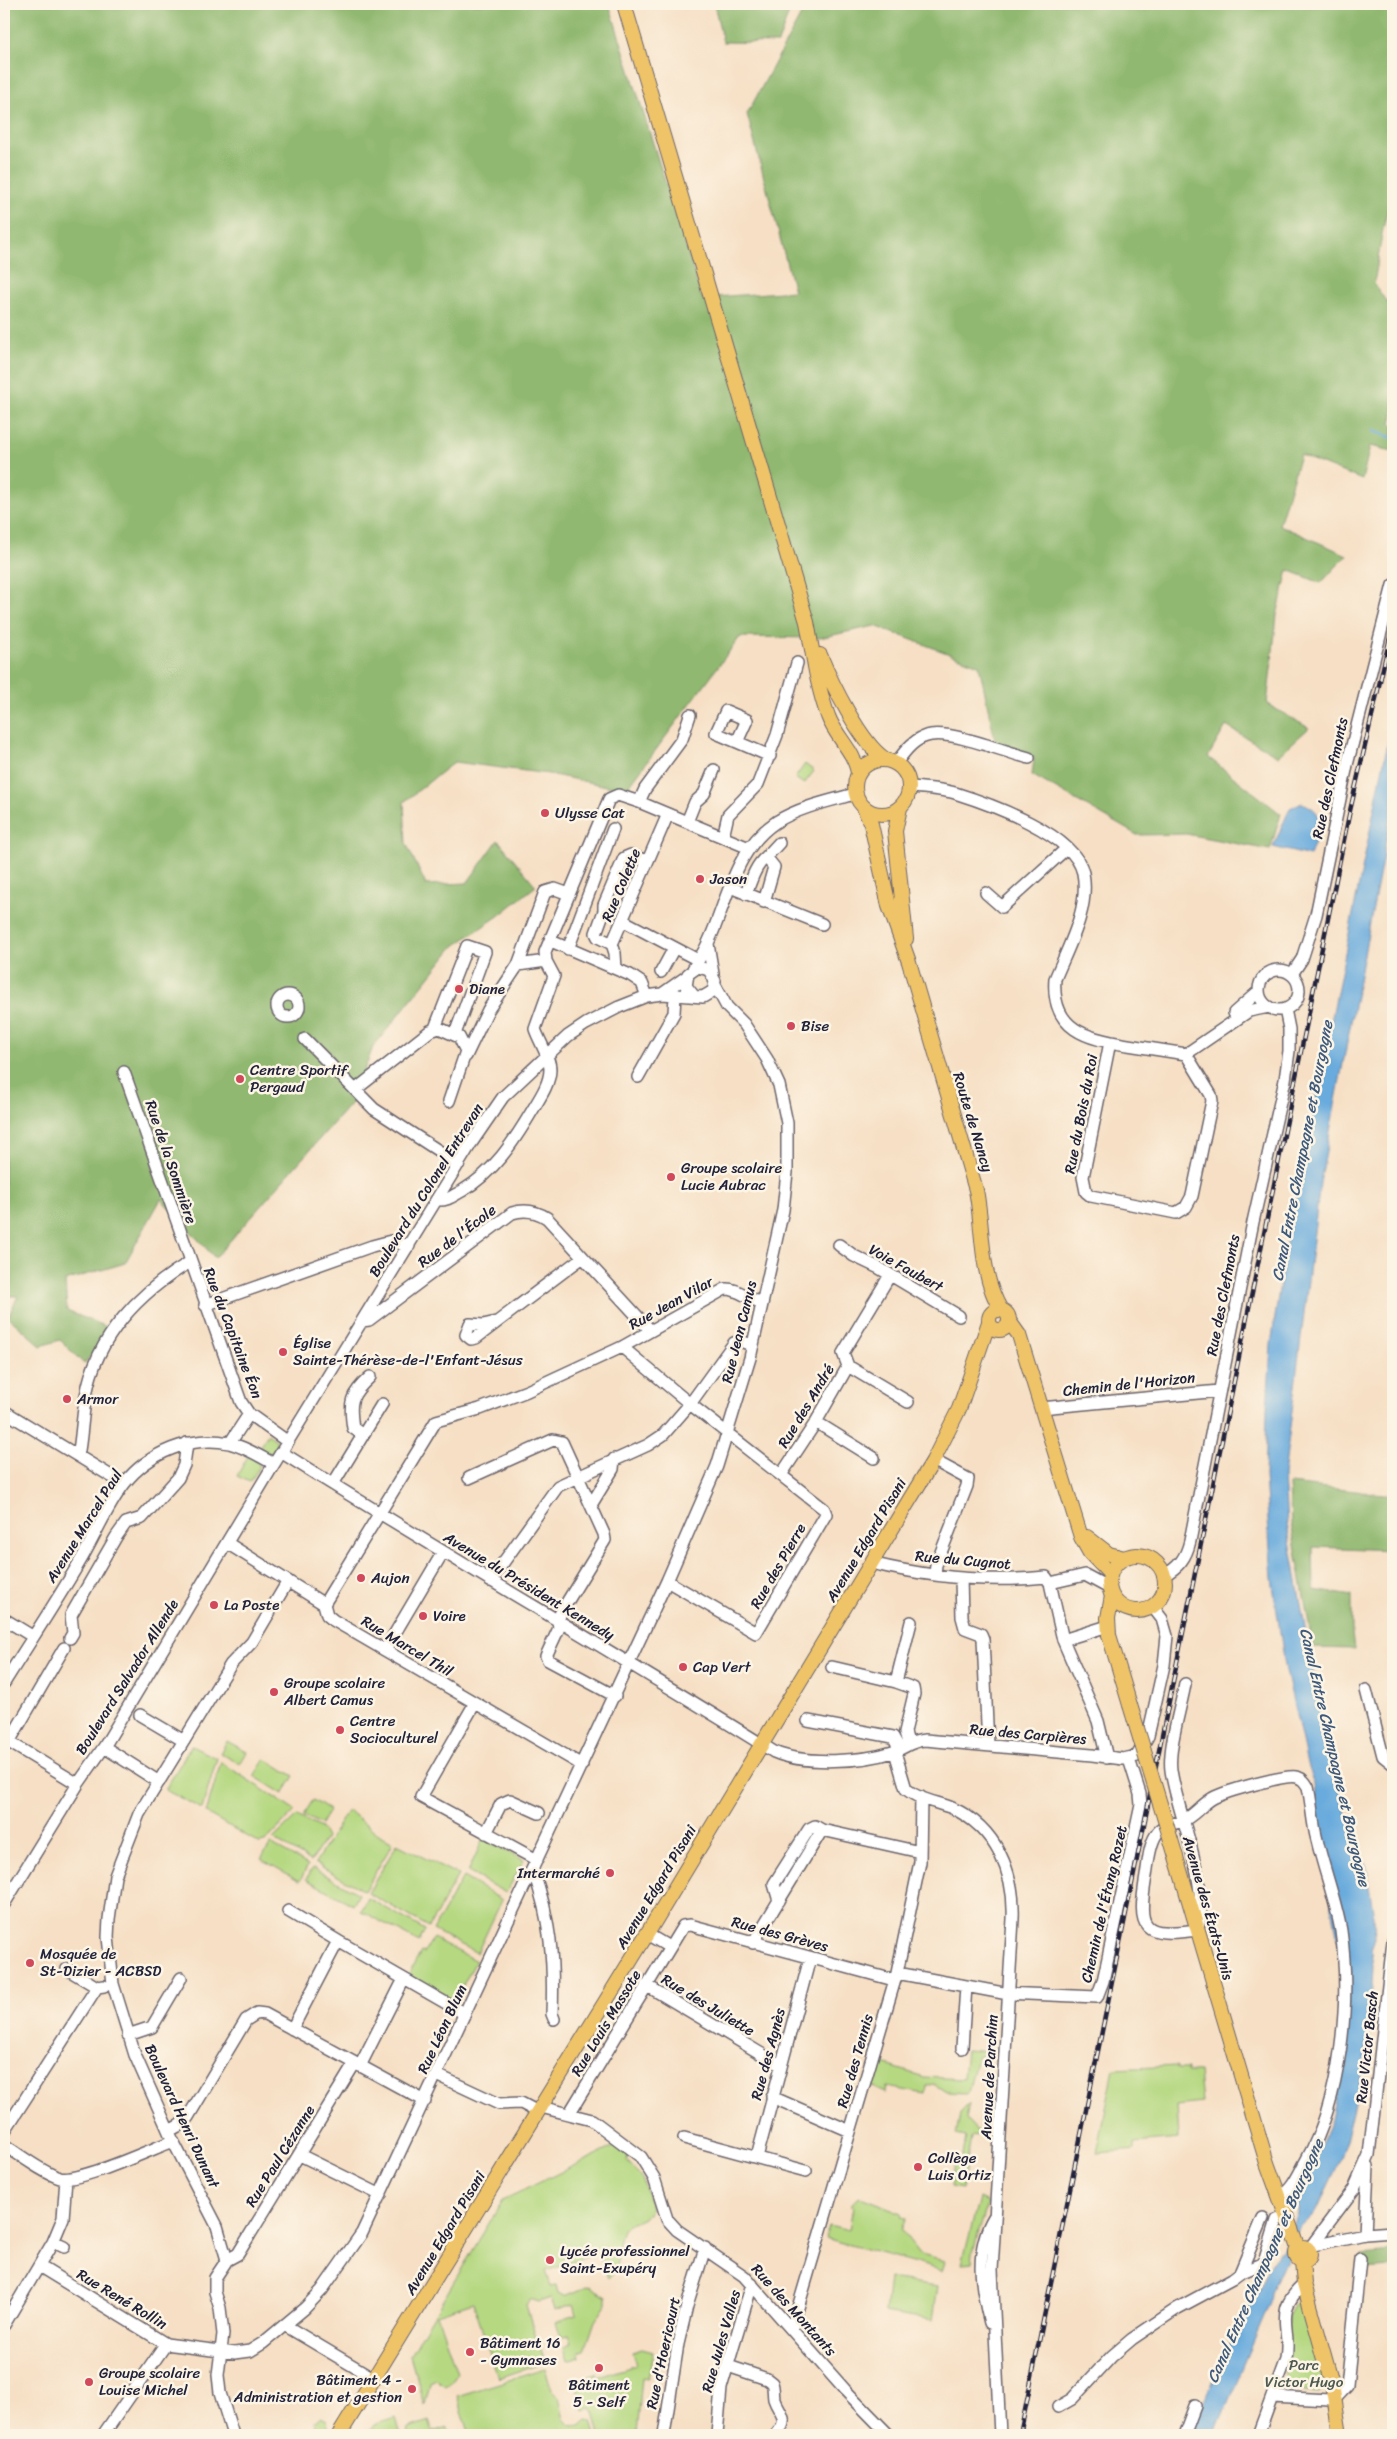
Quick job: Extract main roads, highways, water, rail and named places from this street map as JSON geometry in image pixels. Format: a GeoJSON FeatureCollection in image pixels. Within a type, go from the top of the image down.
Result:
{"type":"FeatureCollection","features":[{"type":"Feature","properties":{"kind":"main road"},"geometry":{"type":"LineString","coordinates":[[624,4],[807,622],[828,717],[854,760],[858,774]]}},
{"type":"Feature","properties":{"kind":"main road"},"geometry":{"type":"LineString","coordinates":[[807,622],[841,700],[873,749],[890,761],[906,773],[910,787],[905,802],[900,808],[891,813],[882,814],[864,808],[855,794],[854,784],[858,774],[869,762],[890,761]]}},
{"type":"Feature","properties":{"kind":"main road","name":"Route de Nancy"},"geometry":{"type":"LineString","coordinates":[[864,808],[871,824],[889,906],[909,962],[976,1190],[981,1221],[984,1266],[998,1321],[1022,1344],[1078,1528],[1090,1553],[1110,1586]]}},
{"type":"Feature","properties":{"kind":"main road","name":"Route de Nancy"},"geometry":{"type":"LineString","coordinates":[[900,808],[895,824],[895,838],[909,962]]}},
{"type":"Feature","properties":{"kind":"main road","name":"Avenue Edgard Pisani"},"geometry":{"type":"LineString","coordinates":[[339,2435],[647,1934],[933,1460],[959,1409],[980,1346],[998,1321]]}},
{"type":"Feature","properties":{"kind":"main road"},"geometry":{"type":"LineString","coordinates":[[1078,1528],[1102,1550],[1124,1558]]}},
{"type":"Feature","properties":{"kind":"main road"},"geometry":{"type":"LineString","coordinates":[[1144,1556],[1156,1564],[1163,1576],[1161,1596],[1152,1606],[1140,1610],[1126,1609],[1110,1586],[1115,1566],[1124,1558],[1144,1556]]}},
{"type":"Feature","properties":{"kind":"main road","name":"Avenue des États-Unis"},"geometry":{"type":"LineString","coordinates":[[1110,1586],[1108,1626],[1112,1644],[1171,1840],[1199,1924],[1274,2182],[1286,2217],[1304,2249],[1304,2284],[1328,2368],[1340,2435]]}},
{"type":"Feature","properties":{"kind":"main road","name":"Avenue des États-Unis"},"geometry":{"type":"LineString","coordinates":[[1112,1644],[1117,1620],[1126,1609]]}},
{"type":"Feature","properties":{"kind":"water"},"geometry":{"type":"Polygon","coordinates":[[[1393,717],[1393,804],[1320,1183],[1284,1476],[1287,1524],[1324,1737],[1348,1819],[1356,1830],[1365,1863],[1374,1916],[1375,1939],[1371,1950],[1373,1966],[1370,2030],[1346,2141],[1336,2170],[1316,2212],[1301,2226],[1271,2293],[1270,2303],[1214,2435],[1190,2435],[1239,2318],[1253,2302],[1278,2251],[1282,2250],[1298,2214],[1298,2204],[1304,2194],[1331,2119],[1345,2051],[1348,1997],[1318,1826],[1314,1784],[1308,1768],[1285,1666],[1272,1578],[1265,1476],[1267,1410],[1271,1345],[1285,1248],[1393,717]]]}},
{"type":"Feature","properties":{"kind":"water"},"geometry":{"type":"Polygon","coordinates":[[[1302,803],[1311,807],[1319,818],[1320,825],[1310,856],[1273,847],[1290,808],[1302,803]]]}},
{"type":"Feature","properties":{"kind":"waterway"},"geometry":{"type":"LineString","coordinates":[[1373,431],[1393,438]]}},
{"type":"Feature","properties":{"kind":"railway"},"geometry":{"type":"LineString","coordinates":[[1020,2435],[1349,815],[1393,625]]}},
{"type":"Feature","properties":{"kind":"place","name":"Ulysse Cat"},"geometry":{"type":"Point","coordinates":[545,813]}},
{"type":"Feature","properties":{"kind":"place","name":"Jason"},"geometry":{"type":"Point","coordinates":[700,879]}},
{"type":"Feature","properties":{"kind":"place","name":"Diane"},"geometry":{"type":"Point","coordinates":[459,989]}},
{"type":"Feature","properties":{"kind":"place","name":"Bise"},"geometry":{"type":"Point","coordinates":[791,1026]}},
{"type":"Feature","properties":{"kind":"place","name":"Centre Sportif Pergaud"},"geometry":{"type":"Point","coordinates":[240,1079]}},
{"type":"Feature","properties":{"kind":"place","name":"Groupe scolaire Lucie Aubrac"},"geometry":{"type":"Point","coordinates":[671,1177]}},
{"type":"Feature","properties":{"kind":"place","name":"Église Sainte-Thérèse-de-l'Enfant-Jésus"},"geometry":{"type":"Point","coordinates":[283,1352]}},
{"type":"Feature","properties":{"kind":"place","name":"Armor"},"geometry":{"type":"Point","coordinates":[67,1399]}},
{"type":"Feature","properties":{"kind":"place","name":"Aujon"},"geometry":{"type":"Point","coordinates":[361,1578]}},
{"type":"Feature","properties":{"kind":"place","name":"La Poste"},"geometry":{"type":"Point","coordinates":[214,1605]}},
{"type":"Feature","properties":{"kind":"place","name":"Voire"},"geometry":{"type":"Point","coordinates":[423,1616]}},
{"type":"Feature","properties":{"kind":"place","name":"Cap Vert"},"geometry":{"type":"Point","coordinates":[683,1667]}},
{"type":"Feature","properties":{"kind":"place","name":"Groupe scolaire Albert Camus"},"geometry":{"type":"Point","coordinates":[274,1692]}},
{"type":"Feature","properties":{"kind":"place","name":"Centre Socioculturel"},"geometry":{"type":"Point","coordinates":[340,1730]}},
{"type":"Feature","properties":{"kind":"place","name":"Intermarché"},"geometry":{"type":"Point","coordinates":[610,1873]}},
{"type":"Feature","properties":{"kind":"place","name":"Mosquée de St-Dizier - ACBSD"},"geometry":{"type":"Point","coordinates":[30,1963]}},
{"type":"Feature","properties":{"kind":"place","name":"Collège Luis Ortiz"},"geometry":{"type":"Point","coordinates":[918,2167]}},
{"type":"Feature","properties":{"kind":"place","name":"Lycée professionnel Saint-Exupéry"},"geometry":{"type":"Point","coordinates":[550,2260]}},
{"type":"Feature","properties":{"kind":"place","name":"Bâtiment 16 - Gymnases"},"geometry":{"type":"Point","coordinates":[470,2352]}},
{"type":"Feature","properties":{"kind":"place","name":"Bâtiment 5 - Self"},"geometry":{"type":"Point","coordinates":[599,2368]}},
{"type":"Feature","properties":{"kind":"place","name":"Groupe scolaire Louise Michel"},"geometry":{"type":"Point","coordinates":[89,2382]}},
{"type":"Feature","properties":{"kind":"place","name":"Bâtiment 4 - Administration et gestion"},"geometry":{"type":"Point","coordinates":[412,2389]}},
{"type":"Feature","properties":{"kind":"water label","name":"Canal Entre Champagne et Bourgogne"},"geometry":{"type":"Point","coordinates":[1302,1151]}},
{"type":"Feature","properties":{"kind":"water label","name":"Canal Entre Champagne et Bourgogne"},"geometry":{"type":"Point","coordinates":[1335,1757]}},
{"type":"Feature","properties":{"kind":"water label","name":"Canal Entre Champagne et Bourgogne"},"geometry":{"type":"Point","coordinates":[1265,2261]}},
{"type":"Feature","properties":{"kind":"park label","name":"Parc Victor Hugo"},"geometry":{"type":"Point","coordinates":[1304,2374]}}]}
